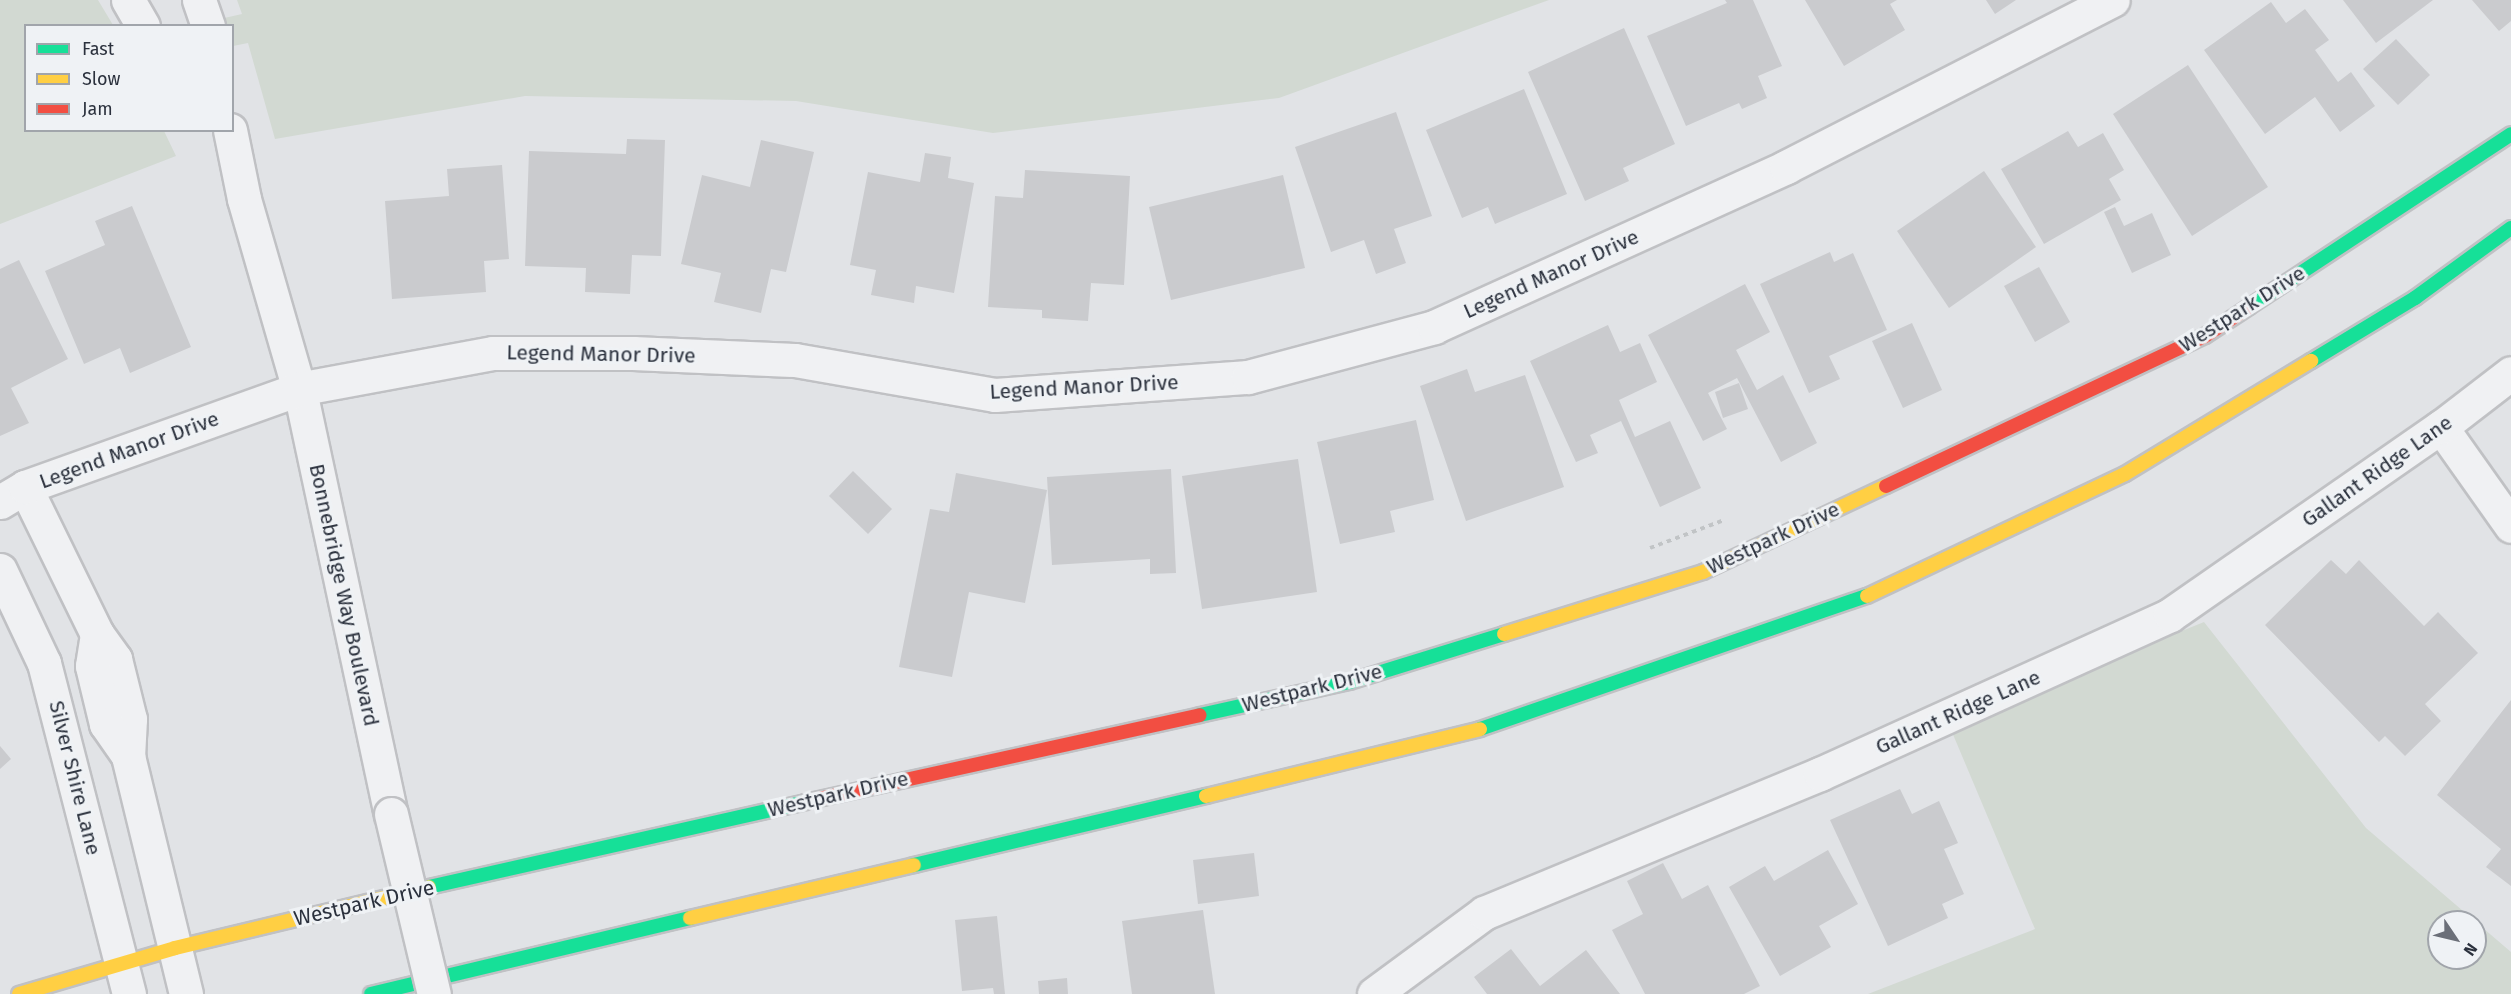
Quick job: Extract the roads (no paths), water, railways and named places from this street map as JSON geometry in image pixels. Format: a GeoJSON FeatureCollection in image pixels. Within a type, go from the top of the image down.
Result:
{"type":"FeatureCollection","features":[{"type":"Feature","properties":{"kind":"main road","name":"Westpark Drive"},"geometry":{"type":"LineString","coordinates":[[18,994],[125,980],[175,948],[539,861],[1349,682],[1702,572],[2205,336],[2511,134]]}},
{"type":"Feature","properties":{"kind":"main road"},"geometry":{"type":"LineString","coordinates":[[371,994],[1455,737],[1844,607],[2125,474],[2415,298],[2511,228]]}},
{"type":"Feature","properties":{"kind":"street"},"geometry":{"type":"LineString","coordinates":[[128,0],[142,24]]}},
{"type":"Feature","properties":{"kind":"street"},"geometry":{"type":"LineString","coordinates":[[199,0],[207,24]]}},
{"type":"Feature","properties":{"kind":"street","name":"Legend Manor Drive"},"geometry":{"type":"LineString","coordinates":[[13,494],[298,389],[493,352],[633,353],[795,360],[995,395],[1248,377],[1434,327],[1786,167],[2113,0]]}},
{"type":"Feature","properties":{"kind":"street","name":"Bonnebridge Way Boulevard"},"geometry":{"type":"LineString","coordinates":[[207,132],[244,199]]}},
{"type":"Feature","properties":{"kind":"street","name":"Bonnebridge Way Boulevard"},"geometry":{"type":"LineString","coordinates":[[230,132],[244,199],[298,389],[391,814],[434,994]]}},
{"type":"Feature","properties":{"kind":"street","name":"Gallant Ridge Lane"},"geometry":{"type":"LineString","coordinates":[[1374,994],[1484,912],[1820,774],[2170,615],[2441,427],[2511,374]]}},
{"type":"Feature","properties":{"kind":"street"},"geometry":{"type":"LineString","coordinates":[[2441,427],[2511,526]]}},
{"type":"Feature","properties":{"kind":"street","name":"Silver Shire Lane"},"geometry":{"type":"LineString","coordinates":[[13,494],[97,634],[92,666],[106,724],[128,756],[186,994]]}},
{"type":"Feature","properties":{"kind":"street","name":"Silver Shire Lane"},"geometry":{"type":"LineString","coordinates":[[0,570],[44,663],[125,980]]}}]}
